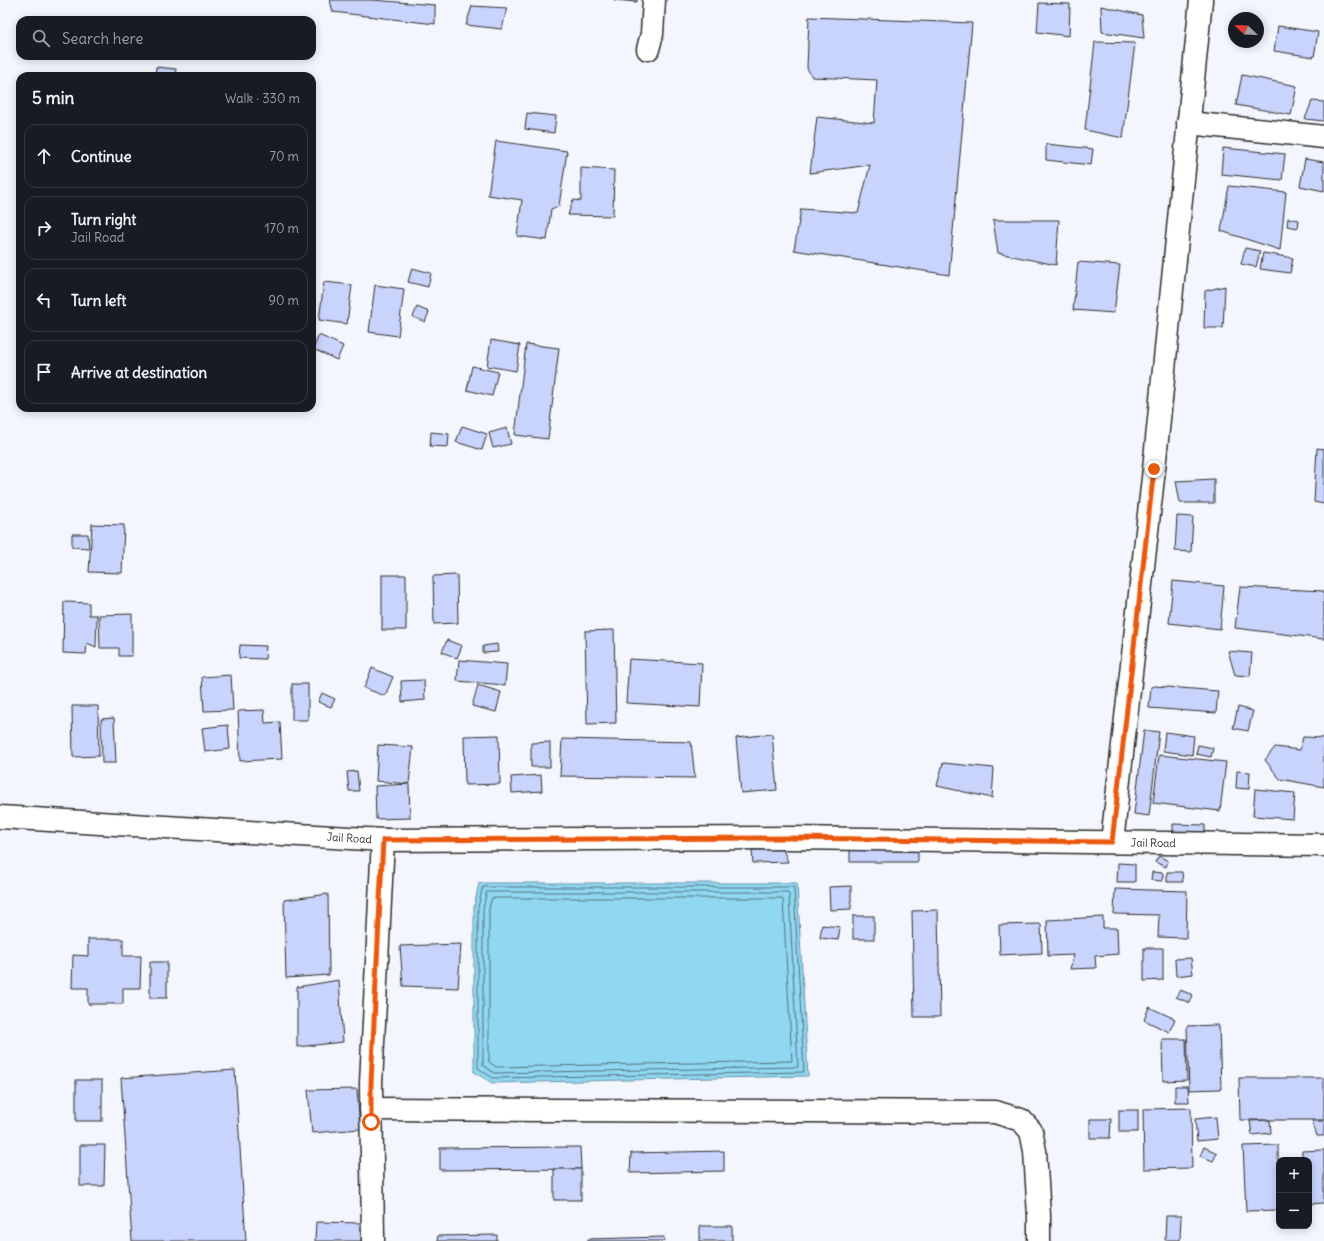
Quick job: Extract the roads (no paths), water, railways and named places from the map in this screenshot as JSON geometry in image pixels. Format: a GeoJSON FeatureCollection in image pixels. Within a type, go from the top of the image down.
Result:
{"type":"FeatureCollection","features":[{"type":"Feature","properties":{"kind":"street"},"geometry":{"type":"LineString","coordinates":[[648,49],[652,34],[654,0]]}},
{"type":"Feature","properties":{"kind":"street"},"geometry":{"type":"LineString","coordinates":[[1112,842],[1154,469],[1201,0]]}},
{"type":"Feature","properties":{"kind":"street"},"geometry":{"type":"LineString","coordinates":[[1188,123],[1324,137]]}},
{"type":"Feature","properties":{"kind":"street","name":"Jail Road"},"geometry":{"type":"LineString","coordinates":[[0,817],[383,840],[788,838],[1324,845]]}},
{"type":"Feature","properties":{"kind":"street"},"geometry":{"type":"LineString","coordinates":[[373,1241],[371,1083],[383,840]]}},
{"type":"Feature","properties":{"kind":"street"},"geometry":{"type":"LineString","coordinates":[[372,1109],[995,1112],[1021,1120],[1031,1131],[1035,1152],[1039,1241]]}},
{"type":"Feature","properties":{"kind":"water"},"geometry":{"type":"Polygon","coordinates":[[[479,883],[797,883],[808,1076],[492,1083],[474,1072],[474,907],[479,883]]]}}]}
